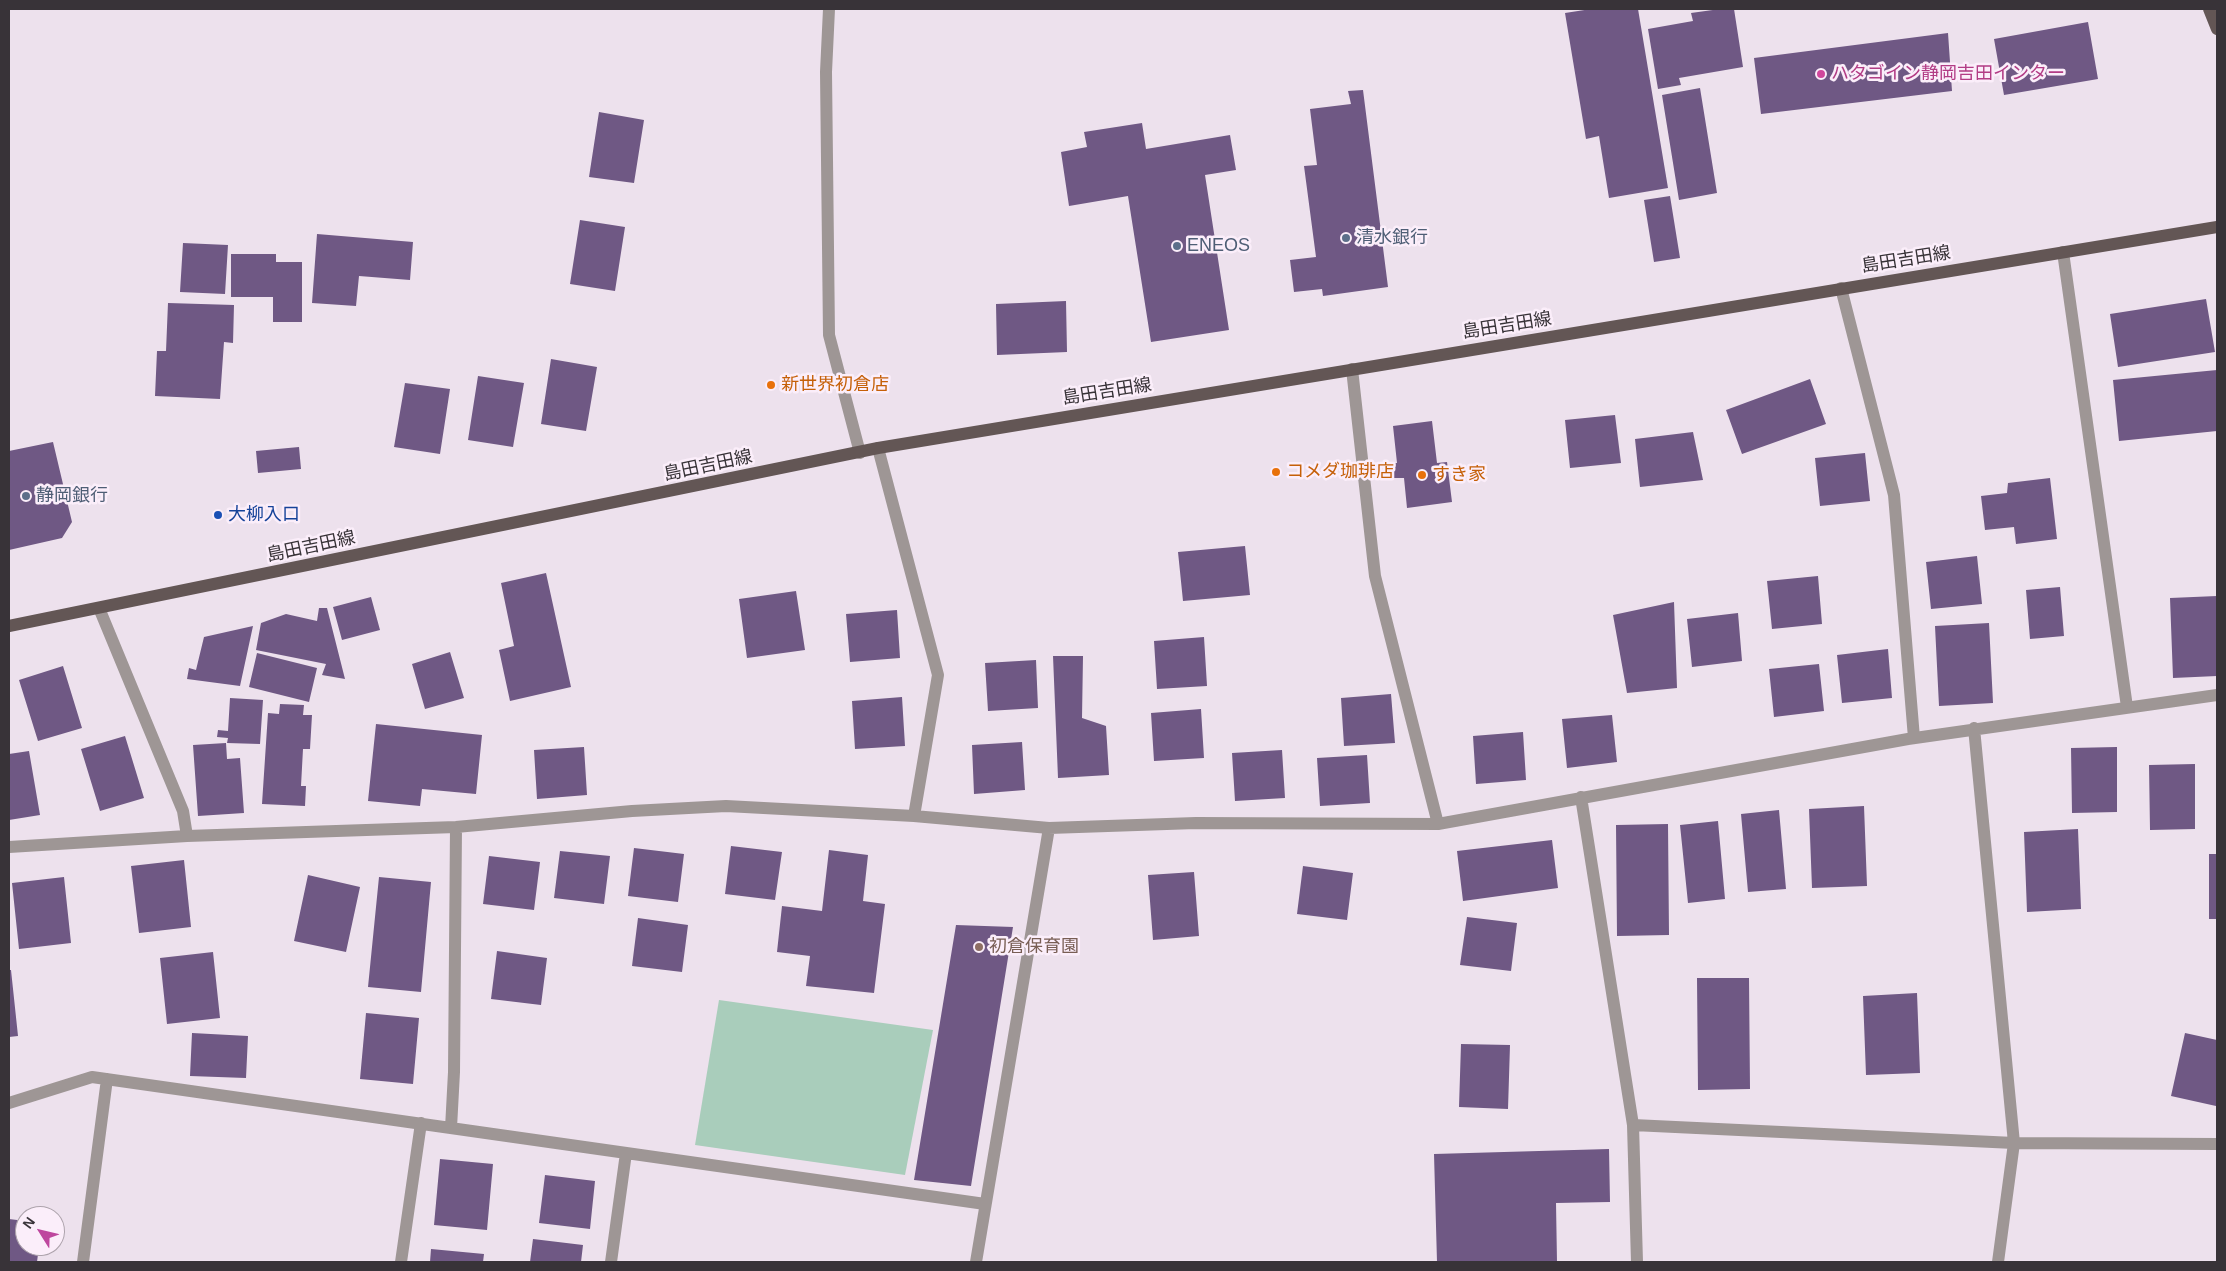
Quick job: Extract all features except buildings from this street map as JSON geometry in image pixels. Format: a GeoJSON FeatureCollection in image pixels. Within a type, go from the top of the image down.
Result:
{"type":"FeatureCollection","features":[{"type":"Feature","properties":{"kind":"main road"},"geometry":{"type":"LineString","coordinates":[[2209,9],[2217,29]]}},
{"type":"Feature","properties":{"kind":"main road","name":"島田吉田線"},"geometry":{"type":"LineString","coordinates":[[9,626],[878,448],[2217,227]]}},
{"type":"Feature","properties":{"kind":"street"},"geometry":{"type":"LineString","coordinates":[[829,9],[826,72],[829,335],[860,453]]}},
{"type":"Feature","properties":{"kind":"street"},"geometry":{"type":"LineString","coordinates":[[2063,252],[2128,706]]}},
{"type":"Feature","properties":{"kind":"street"},"geometry":{"type":"LineString","coordinates":[[1841,288],[1894,495],[1914,738]]}},
{"type":"Feature","properties":{"kind":"street"},"geometry":{"type":"LineString","coordinates":[[1352,369],[1375,576],[1438,824]]}},
{"type":"Feature","properties":{"kind":"street"},"geometry":{"type":"LineString","coordinates":[[878,448],[938,675],[914,816]]}},
{"type":"Feature","properties":{"kind":"street"},"geometry":{"type":"LineString","coordinates":[[98,608],[183,811],[187,836]]}},
{"type":"Feature","properties":{"kind":"street"},"geometry":{"type":"LineString","coordinates":[[9,847],[187,836],[456,827],[632,811],[726,806],[914,816],[1049,828],[1196,823],[1438,824],[1974,728],[2217,695]]}},
{"type":"Feature","properties":{"kind":"street"},"geometry":{"type":"LineString","coordinates":[[1974,728],[2014,1143],[1998,1262]]}},
{"type":"Feature","properties":{"kind":"street"},"geometry":{"type":"LineString","coordinates":[[1581,798],[1633,1125],[1637,1262]]}},
{"type":"Feature","properties":{"kind":"street"},"geometry":{"type":"LineString","coordinates":[[451,1128],[454,1072],[456,827]]}},
{"type":"Feature","properties":{"kind":"street"},"geometry":{"type":"LineString","coordinates":[[976,1262],[1049,828]]}},
{"type":"Feature","properties":{"kind":"street"},"geometry":{"type":"LineString","coordinates":[[9,1103],[92,1077],[985,1204]]}},
{"type":"Feature","properties":{"kind":"street"},"geometry":{"type":"LineString","coordinates":[[83,1262],[107,1079]]}},
{"type":"Feature","properties":{"kind":"street"},"geometry":{"type":"LineString","coordinates":[[401,1262],[421,1123]]}},
{"type":"Feature","properties":{"kind":"street"},"geometry":{"type":"LineString","coordinates":[[1633,1125],[2014,1143],[2217,1144]]}},
{"type":"Feature","properties":{"kind":"street"},"geometry":{"type":"LineString","coordinates":[[611,1262],[626,1153]]}},
{"type":"Feature","properties":{"kind":"green space"},"geometry":{"type":"Polygon","coordinates":[[[719,1000],[933,1030],[905,1175],[695,1145],[719,1000]]]}},
{"type":"Feature","properties":{"kind":"place","name":"ハタゴイン静岡吉田インター"},"geometry":{"type":"Point","coordinates":[1821,74]}},
{"type":"Feature","properties":{"kind":"place","name":"清水銀行"},"geometry":{"type":"Point","coordinates":[1346,238]}},
{"type":"Feature","properties":{"kind":"place","name":"ENEOS"},"geometry":{"type":"Point","coordinates":[1177,246]}},
{"type":"Feature","properties":{"kind":"place","name":"新世界初倉店"},"geometry":{"type":"Point","coordinates":[771,385]}},
{"type":"Feature","properties":{"kind":"place","name":"コメダ珈琲店"},"geometry":{"type":"Point","coordinates":[1276,472]}},
{"type":"Feature","properties":{"kind":"place","name":"すき家"},"geometry":{"type":"Point","coordinates":[1422,475]}},
{"type":"Feature","properties":{"kind":"place","name":"静岡銀行"},"geometry":{"type":"Point","coordinates":[26,496]}},
{"type":"Feature","properties":{"kind":"place","name":"大柳入口"},"geometry":{"type":"Point","coordinates":[218,515]}},
{"type":"Feature","properties":{"kind":"place","name":"初倉保育園"},"geometry":{"type":"Point","coordinates":[979,947]}}]}
